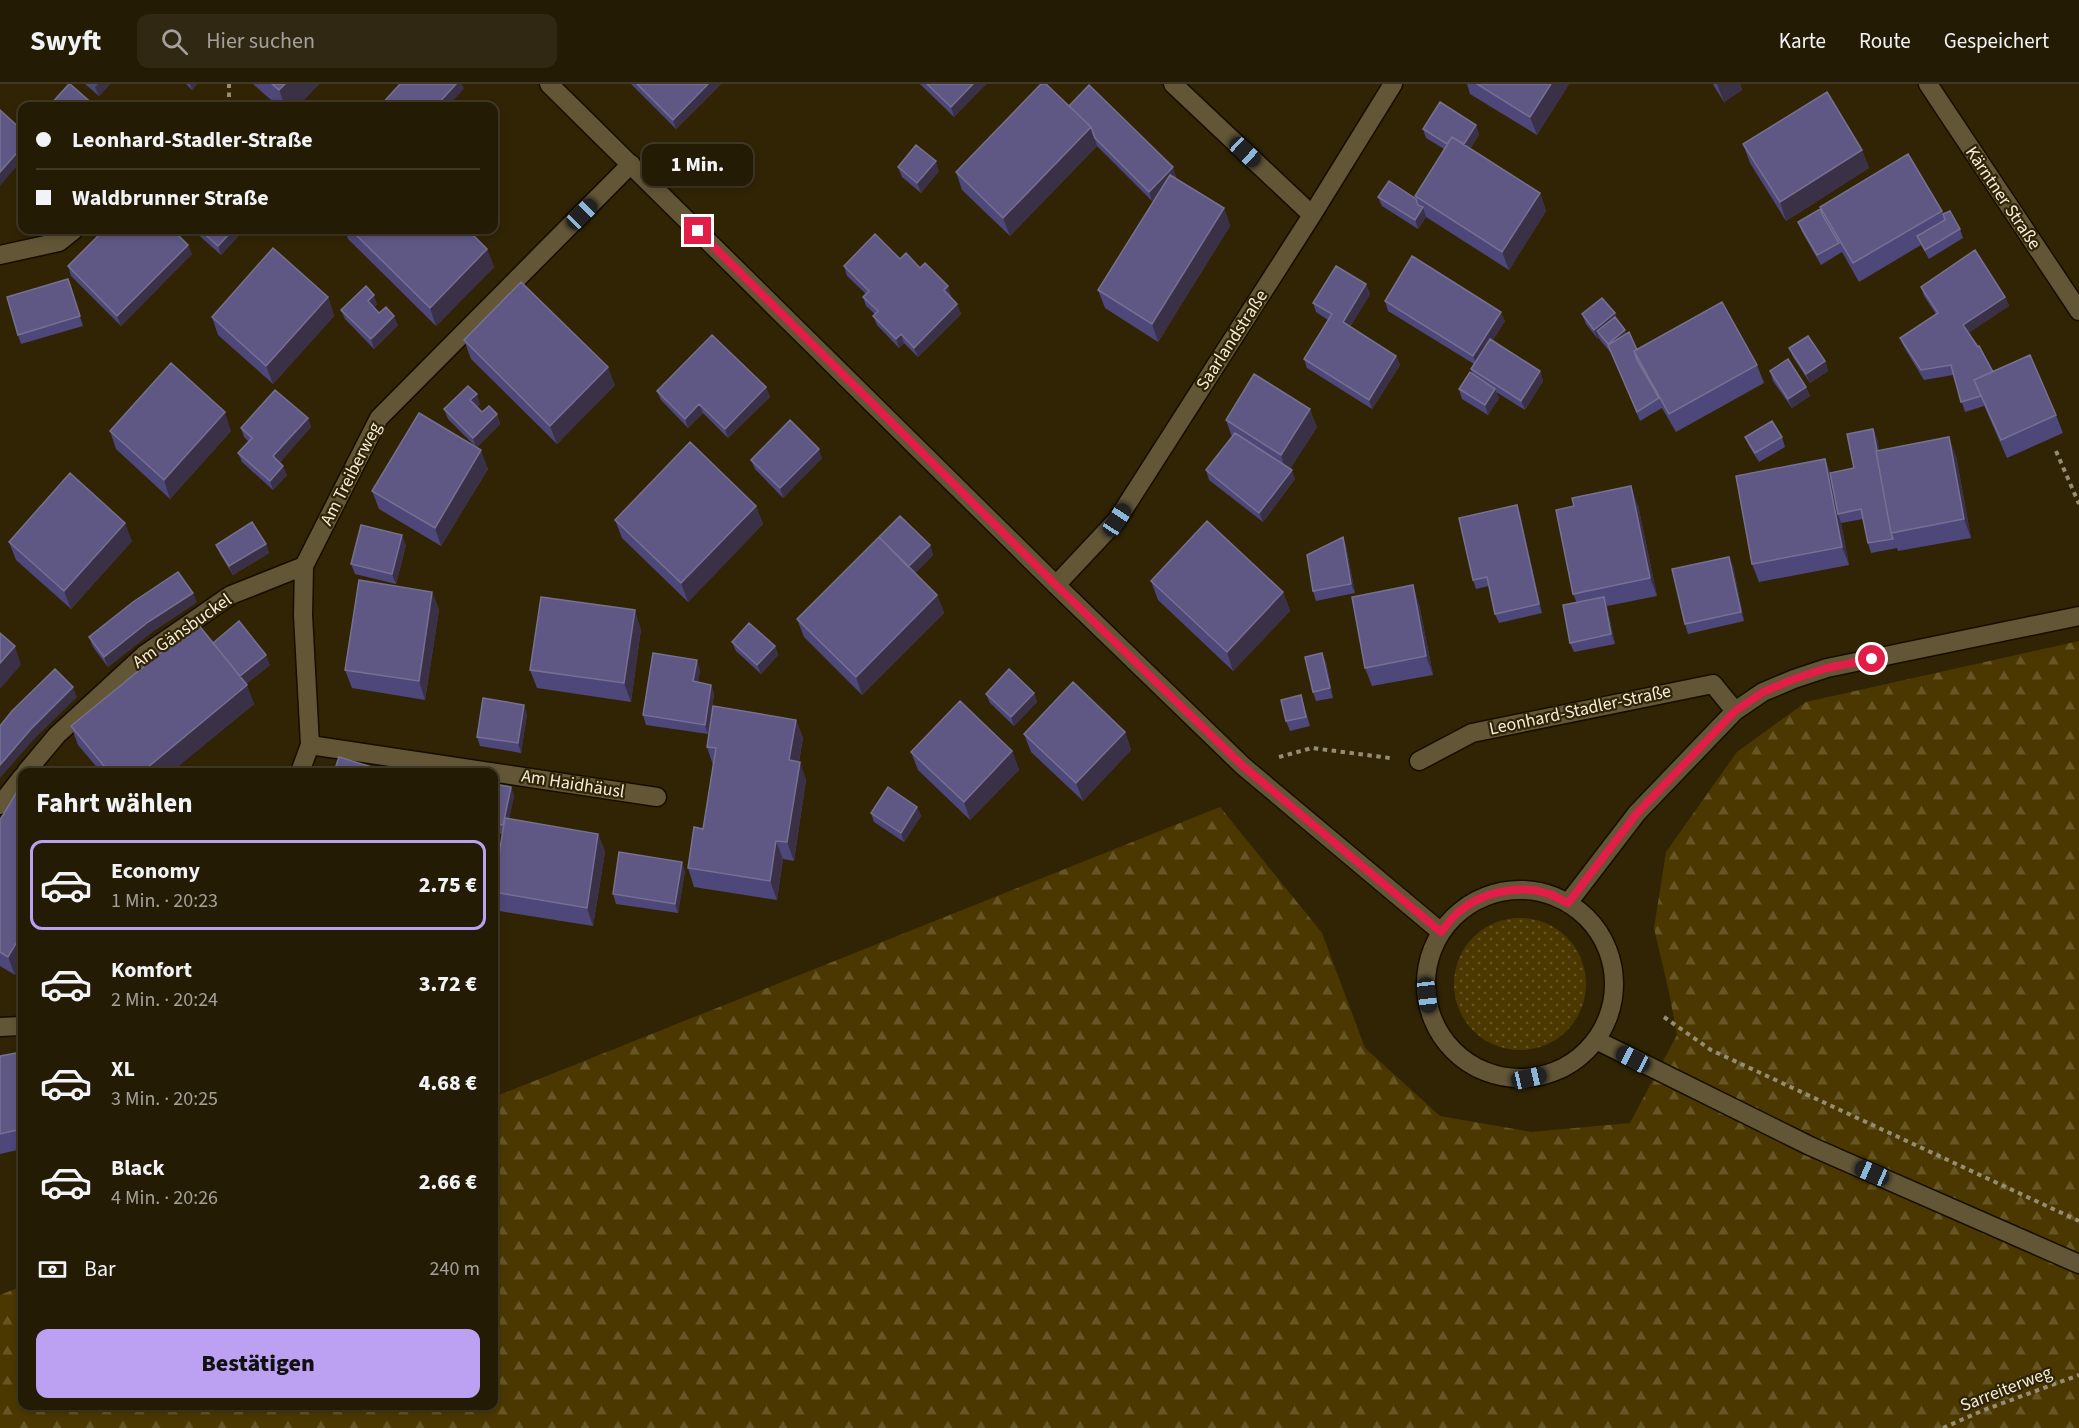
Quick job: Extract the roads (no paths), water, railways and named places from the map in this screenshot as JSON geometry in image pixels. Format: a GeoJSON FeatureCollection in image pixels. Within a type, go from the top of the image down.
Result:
{"type":"FeatureCollection","features":[{"type":"Feature","properties":{"kind":"street"},"geometry":{"type":"LineString","coordinates":[[549,84],[1056,585],[1243,766],[1441,932]]}},
{"type":"Feature","properties":{"kind":"street"},"geometry":{"type":"LineString","coordinates":[[1173,84],[1312,215]]}},
{"type":"Feature","properties":{"kind":"street","name":"Saarlandstraße"},"geometry":{"type":"LineString","coordinates":[[1056,585],[1117,520],[1393,84]]}},
{"type":"Feature","properties":{"kind":"street","name":"Kärntner Straße"},"geometry":{"type":"LineString","coordinates":[[1928,84],[2079,311]]}},
{"type":"Feature","properties":{"kind":"street","name":"Am Treiberweg"},"geometry":{"type":"LineString","coordinates":[[301,768],[310,745],[303,615],[304,566],[379,418],[631,164]]}},
{"type":"Feature","properties":{"kind":"street"},"geometry":{"type":"LineString","coordinates":[[0,255],[59,243],[69,234]]}},
{"type":"Feature","properties":{"kind":"street","name":"Am Gänsbuckel"},"geometry":{"type":"LineString","coordinates":[[29,768],[57,735],[144,655],[231,595],[304,566]]}},
{"type":"Feature","properties":{"kind":"street"},"geometry":{"type":"LineString","coordinates":[[1568,903],[1637,813],[1735,711],[1763,692],[1827,668],[2079,616]]}},
{"type":"Feature","properties":{"kind":"street","name":"Leonhard-Stadler-Straße"},"geometry":{"type":"LineString","coordinates":[[1419,761],[1472,733],[1713,684],[1735,711]]}},
{"type":"Feature","properties":{"kind":"street","name":"Am Haidhäusl"},"geometry":{"type":"LineString","coordinates":[[310,745],[463,768]]}},
{"type":"Feature","properties":{"kind":"street","name":"Am Haidhäusl"},"geometry":{"type":"LineString","coordinates":[[498,773],[657,797]]}},
{"type":"Feature","properties":{"kind":"street"},"geometry":{"type":"LineString","coordinates":[[0,805],[18,782]]}},
{"type":"Feature","properties":{"kind":"street"},"geometry":{"type":"LineString","coordinates":[[1523,890],[1546,893],[1568,903],[1589,919],[1594,926],[1604,941],[1613,966],[1614,992],[1608,1017],[1596,1040],[1577,1059],[1554,1072],[1529,1078],[1502,1077],[1477,1068],[1456,1053],[1439,1033],[1429,1008],[1426,982],[1430,956],[1441,932],[1457,914],[1476,900],[1499,892],[1523,890]]}},
{"type":"Feature","properties":{"kind":"street"},"geometry":{"type":"LineString","coordinates":[[0,1027],[18,1026]]}},
{"type":"Feature","properties":{"kind":"street"},"geometry":{"type":"LineString","coordinates":[[1596,1040],[1810,1146],[2079,1264]]}}]}
